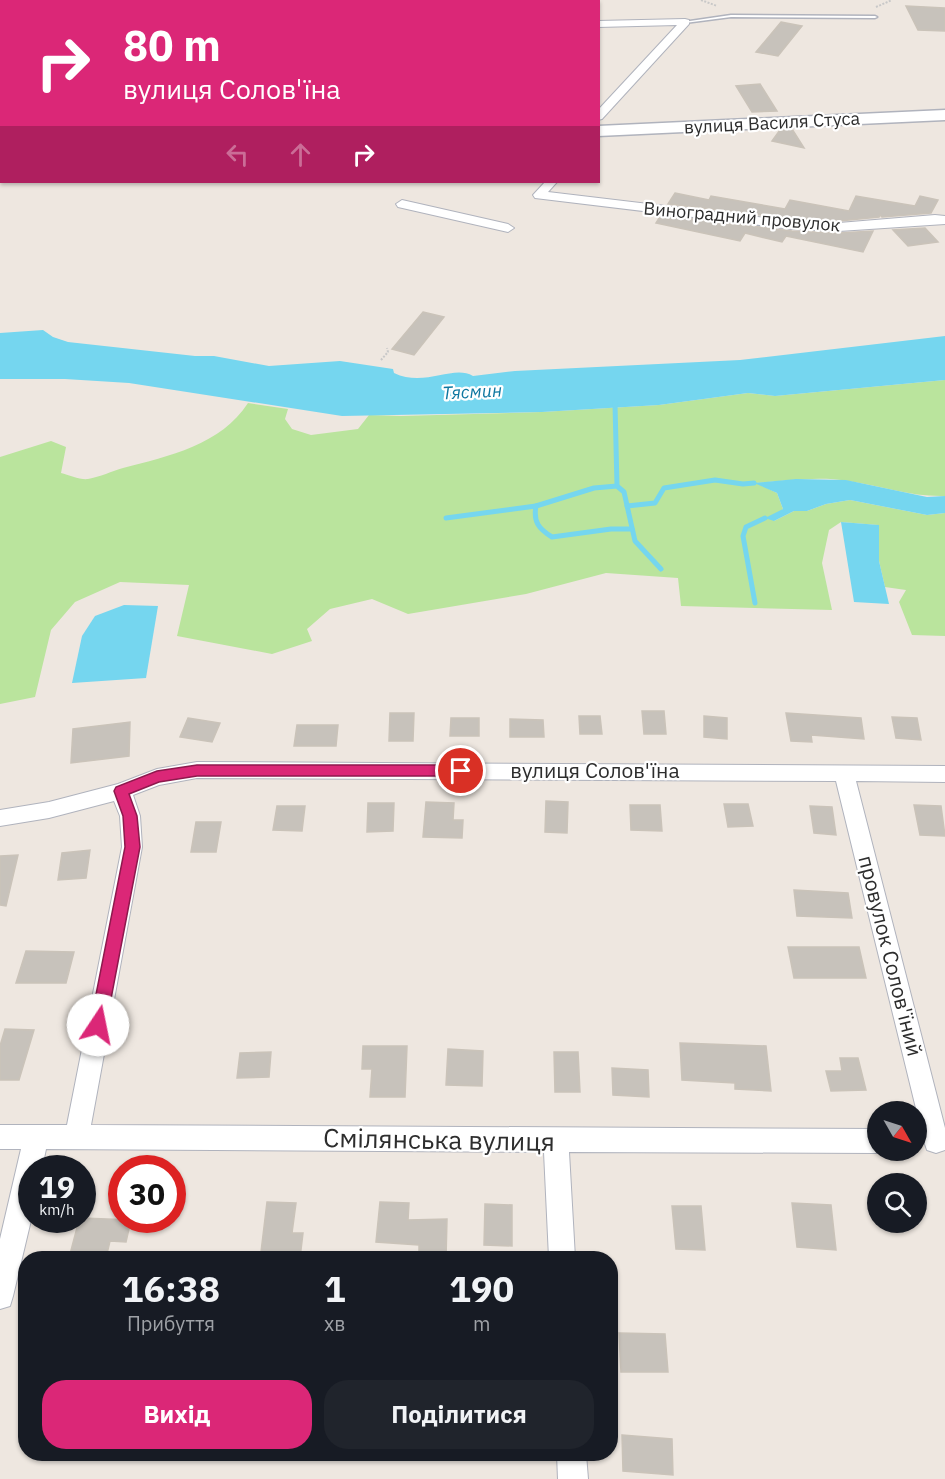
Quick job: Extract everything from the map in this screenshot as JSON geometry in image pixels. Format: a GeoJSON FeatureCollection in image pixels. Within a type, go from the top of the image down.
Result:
{"type":"FeatureCollection","features":[{"type":"Feature","properties":{"kind":"street"},"geometry":{"type":"LineString","coordinates":[[600,24],[685,22]]}},
{"type":"Feature","properties":{"kind":"street"},"geometry":{"type":"LineString","coordinates":[[600,115],[685,22]]}},
{"type":"Feature","properties":{"kind":"street","name":"вулиця Василя Стуса"},"geometry":{"type":"LineString","coordinates":[[600,131],[945,116]]}},
{"type":"Feature","properties":{"kind":"street","name":"Виноградний провулок"},"geometry":{"type":"LineString","coordinates":[[550,183],[539,195],[803,225],[838,227],[945,220]]}},
{"type":"Feature","properties":{"kind":"street"},"geometry":{"type":"LineString","coordinates":[[402,204],[508,228]]}},
{"type":"Feature","properties":{"kind":"street","name":"вулиця Солов'їна"},"geometry":{"type":"LineString","coordinates":[[0,818],[49,810],[121,791],[157,777],[197,770],[945,774]]}},
{"type":"Feature","properties":{"kind":"street","name":"провулок Солов'їний"},"geometry":{"type":"LineString","coordinates":[[844,772],[933,1141]]}},
{"type":"Feature","properties":{"kind":"street"},"geometry":{"type":"LineString","coordinates":[[77,1136],[132,847],[130,816],[121,791]]}},
{"type":"Feature","properties":{"kind":"street"},"geometry":{"type":"LineString","coordinates":[[0,1296],[37,1136]]}},
{"type":"Feature","properties":{"kind":"street","name":"Смілянська вулиця"},"geometry":{"type":"LineString","coordinates":[[0,1137],[867,1141]]}},
{"type":"Feature","properties":{"kind":"street"},"geometry":{"type":"LineString","coordinates":[[556,1141],[562,1251]]}},
{"type":"Feature","properties":{"kind":"street"},"geometry":{"type":"LineString","coordinates":[[572,1461],[573,1479]]}},
{"type":"Feature","properties":{"kind":"lane"},"geometry":{"type":"LineString","coordinates":[[685,22],[731,16],[875,17]]}},
{"type":"Feature","properties":{"kind":"path"},"geometry":{"type":"LineString","coordinates":[[873,9],[892,0]]}},
{"type":"Feature","properties":{"kind":"path"},"geometry":{"type":"LineString","coordinates":[[381,360],[388,352],[387,348]]}},
{"type":"Feature","properties":{"kind":"green space"},"geometry":{"type":"Polygon","coordinates":[[[945,380],[945,496],[909,493],[860,483],[825,479],[756,483],[777,493],[783,509],[774,521],[794,511],[807,511],[826,504],[850,500],[927,515],[945,513],[945,636],[912,635],[899,602],[906,590],[885,587],[879,561],[878,525],[841,522],[829,530],[822,563],[832,610],[681,606],[678,578],[606,573],[526,594],[408,614],[372,599],[330,609],[307,629],[312,641],[272,654],[177,636],[189,585],[120,582],[75,602],[51,630],[35,697],[0,704],[0,457],[51,441],[66,447],[61,473],[88,479],[193,447],[224,429],[248,403],[288,409],[285,419],[292,429],[311,435],[358,429],[369,415],[542,412],[659,405],[748,393],[775,396],[945,380]]]}},
{"type":"Feature","properties":{"kind":"water","name":"Тясмин"},"geometry":{"type":"Polygon","coordinates":[[[43,330],[53,337],[68,342],[195,356],[214,356],[269,366],[340,361],[393,369],[394,373],[417,378],[457,373],[473,376],[515,371],[740,360],[945,336],[945,380],[775,396],[748,393],[659,405],[542,412],[342,416],[129,383],[65,379],[0,379],[0,333],[43,330]]]}},
{"type":"Feature","properties":{"kind":"water"},"geometry":{"type":"Polygon","coordinates":[[[796,479],[846,480],[927,497],[945,496],[945,513],[927,515],[850,500],[826,504],[807,511],[794,511],[774,521],[765,518],[783,509],[777,493],[754,483],[796,479]]]}},
{"type":"Feature","properties":{"kind":"water"},"geometry":{"type":"Polygon","coordinates":[[[841,522],[879,525],[879,561],[889,604],[854,602],[841,522]]]}},
{"type":"Feature","properties":{"kind":"water"},"geometry":{"type":"Polygon","coordinates":[[[124,605],[158,606],[146,678],[72,683],[82,636],[95,616],[124,605]]]}},
{"type":"Feature","properties":{"kind":"building"},"geometry":{"type":"Polygon","coordinates":[[[906,6],[945,8],[945,31],[918,30],[906,6]]]}},
{"type":"Feature","properties":{"kind":"building"},"geometry":{"type":"Polygon","coordinates":[[[781,22],[802,26],[778,56],[756,52],[781,22]]]}},
{"type":"Feature","properties":{"kind":"building"},"geometry":{"type":"Polygon","coordinates":[[[760,84],[777,111],[752,112],[736,86],[760,84]]]}},
{"type":"Feature","properties":{"kind":"building"},"geometry":{"type":"Polygon","coordinates":[[[792,129],[804,148],[772,141],[780,130],[792,129]]]}},
{"type":"Feature","properties":{"kind":"building"},"geometry":{"type":"Polygon","coordinates":[[[675,193],[709,200],[711,196],[785,209],[790,200],[849,211],[856,196],[915,206],[920,196],[938,200],[931,213],[882,217],[880,215],[879,217],[839,221],[792,219],[668,204],[675,193]]]}},
{"type":"Feature","properties":{"kind":"building"},"geometry":{"type":"Polygon","coordinates":[[[661,215],[792,231],[839,233],[873,231],[863,252],[786,236],[782,242],[745,233],[740,241],[656,223],[661,215]]]}},
{"type":"Feature","properties":{"kind":"building"},"geometry":{"type":"Polygon","coordinates":[[[925,228],[938,242],[908,246],[893,230],[925,228]]]}},
{"type":"Feature","properties":{"kind":"building"},"geometry":{"type":"Polygon","coordinates":[[[423,312],[444,317],[414,355],[392,349],[423,312]]]}},
{"type":"Feature","properties":{"kind":"building"},"geometry":{"type":"Polygon","coordinates":[[[642,711],[664,711],[666,734],[644,734],[642,711]]]}},
{"type":"Feature","properties":{"kind":"building"},"geometry":{"type":"Polygon","coordinates":[[[390,713],[414,713],[413,741],[389,741],[390,713]]]}},
{"type":"Feature","properties":{"kind":"building"},"geometry":{"type":"Polygon","coordinates":[[[786,713],[861,718],[864,739],[811,735],[812,742],[791,741],[786,713]]]}},
{"type":"Feature","properties":{"kind":"building"},"geometry":{"type":"Polygon","coordinates":[[[579,716],[600,716],[602,734],[580,734],[579,716]]]}},
{"type":"Feature","properties":{"kind":"building"},"geometry":{"type":"Polygon","coordinates":[[[704,716],[727,718],[727,739],[704,737],[704,716]]]}},
{"type":"Feature","properties":{"kind":"building"},"geometry":{"type":"Polygon","coordinates":[[[892,717],[917,718],[921,740],[896,738],[892,717]]]}},
{"type":"Feature","properties":{"kind":"building"},"geometry":{"type":"Polygon","coordinates":[[[188,718],[220,723],[212,742],[180,737],[188,718]]]}},
{"type":"Feature","properties":{"kind":"building"},"geometry":{"type":"Polygon","coordinates":[[[451,718],[479,718],[479,736],[450,736],[451,718]]]}},
{"type":"Feature","properties":{"kind":"building"},"geometry":{"type":"Polygon","coordinates":[[[510,719],[543,720],[544,737],[510,737],[510,719]]]}},
{"type":"Feature","properties":{"kind":"building"},"geometry":{"type":"Polygon","coordinates":[[[130,722],[129,756],[71,763],[73,729],[130,722]]]}},
{"type":"Feature","properties":{"kind":"building"},"geometry":{"type":"Polygon","coordinates":[[[297,725],[338,725],[336,746],[294,746],[297,725]]]}},
{"type":"Feature","properties":{"kind":"building"},"geometry":{"type":"Polygon","coordinates":[[[546,801],[568,802],[567,833],[545,832],[546,801]]]}},
{"type":"Feature","properties":{"kind":"building"},"geometry":{"type":"Polygon","coordinates":[[[426,802],[454,803],[453,820],[463,820],[462,838],[423,837],[426,802]]]}},
{"type":"Feature","properties":{"kind":"building"},"geometry":{"type":"Polygon","coordinates":[[[368,803],[394,803],[393,831],[367,832],[368,803]]]}},
{"type":"Feature","properties":{"kind":"building"},"geometry":{"type":"Polygon","coordinates":[[[724,804],[748,804],[753,826],[728,827],[724,804]]]}},
{"type":"Feature","properties":{"kind":"building"},"geometry":{"type":"Polygon","coordinates":[[[630,805],[660,805],[662,831],[631,830],[630,805]]]}},
{"type":"Feature","properties":{"kind":"building"},"geometry":{"type":"Polygon","coordinates":[[[914,805],[941,806],[945,836],[920,835],[914,805]]]}},
{"type":"Feature","properties":{"kind":"building"},"geometry":{"type":"Polygon","coordinates":[[[277,806],[305,806],[302,831],[273,830],[277,806]]]}},
{"type":"Feature","properties":{"kind":"building"},"geometry":{"type":"Polygon","coordinates":[[[810,806],[832,807],[836,835],[814,833],[810,806]]]}},
{"type":"Feature","properties":{"kind":"building"},"geometry":{"type":"Polygon","coordinates":[[[196,822],[221,822],[216,852],[191,852],[196,822]]]}},
{"type":"Feature","properties":{"kind":"building"},"geometry":{"type":"Polygon","coordinates":[[[90,850],[86,878],[58,880],[62,853],[90,850]]]}},
{"type":"Feature","properties":{"kind":"building"},"geometry":{"type":"Polygon","coordinates":[[[18,855],[6,906],[0,905],[0,856],[18,855]]]}},
{"type":"Feature","properties":{"kind":"building"},"geometry":{"type":"Polygon","coordinates":[[[794,890],[848,893],[852,918],[797,916],[794,890]]]}},
{"type":"Feature","properties":{"kind":"building"},"geometry":{"type":"Polygon","coordinates":[[[788,947],[859,947],[866,978],[794,978],[788,947]]]}},
{"type":"Feature","properties":{"kind":"building"},"geometry":{"type":"Polygon","coordinates":[[[26,951],[74,952],[66,983],[16,983],[26,951]]]}},
{"type":"Feature","properties":{"kind":"building"},"geometry":{"type":"Polygon","coordinates":[[[5,1029],[34,1030],[19,1080],[0,1080],[0,1046],[5,1029]]]}},
{"type":"Feature","properties":{"kind":"building"},"geometry":{"type":"Polygon","coordinates":[[[680,1043],[766,1046],[771,1091],[735,1089],[735,1083],[682,1080],[680,1043]]]}},
{"type":"Feature","properties":{"kind":"building"},"geometry":{"type":"Polygon","coordinates":[[[363,1046],[407,1046],[405,1097],[370,1097],[372,1069],[362,1069],[363,1046]]]}},
{"type":"Feature","properties":{"kind":"building"},"geometry":{"type":"Polygon","coordinates":[[[448,1049],[483,1051],[482,1086],[446,1085],[448,1049]]]}},
{"type":"Feature","properties":{"kind":"building"},"geometry":{"type":"Polygon","coordinates":[[[271,1052],[269,1077],[237,1078],[240,1053],[271,1052]]]}},
{"type":"Feature","properties":{"kind":"building"},"geometry":{"type":"Polygon","coordinates":[[[554,1052],[578,1052],[580,1092],[555,1092],[554,1052]]]}},
{"type":"Feature","properties":{"kind":"building"},"geometry":{"type":"Polygon","coordinates":[[[840,1058],[858,1058],[866,1090],[831,1091],[826,1071],[842,1071],[840,1058]]]}},
{"type":"Feature","properties":{"kind":"building"},"geometry":{"type":"Polygon","coordinates":[[[612,1068],[648,1070],[649,1097],[613,1095],[612,1068]]]}},
{"type":"Feature","properties":{"kind":"building"},"geometry":{"type":"Polygon","coordinates":[[[267,1202],[296,1203],[292,1233],[303,1233],[301,1251],[261,1251],[267,1202]]]}},
{"type":"Feature","properties":{"kind":"building"},"geometry":{"type":"Polygon","coordinates":[[[380,1202],[409,1203],[408,1220],[447,1219],[446,1251],[419,1251],[419,1245],[376,1242],[380,1202]]]}},
{"type":"Feature","properties":{"kind":"building"},"geometry":{"type":"Polygon","coordinates":[[[792,1203],[831,1205],[836,1250],[797,1247],[792,1203]]]}},
{"type":"Feature","properties":{"kind":"building"},"geometry":{"type":"Polygon","coordinates":[[[485,1204],[512,1205],[512,1246],[484,1245],[485,1204]]]}},
{"type":"Feature","properties":{"kind":"building"},"geometry":{"type":"Polygon","coordinates":[[[672,1206],[701,1206],[705,1250],[676,1249],[672,1206]]]}},
{"type":"Feature","properties":{"kind":"building"},"geometry":{"type":"Polygon","coordinates":[[[96,1219],[108,1219],[108,1233],[128,1233],[126,1242],[110,1241],[108,1251],[71,1251],[76,1233],[96,1233],[96,1219]]]}},
{"type":"Feature","properties":{"kind":"building"},"geometry":{"type":"Polygon","coordinates":[[[619,1333],[665,1334],[668,1372],[621,1372],[619,1333]]]}},
{"type":"Feature","properties":{"kind":"building"},"geometry":{"type":"Polygon","coordinates":[[[622,1435],[672,1439],[673,1475],[623,1471],[622,1435]]]}},
{"type":"Feature","properties":{"kind":"waterway"},"geometry":{"type":"LineString","coordinates":[[615,404],[617,486]]}},
{"type":"Feature","properties":{"kind":"waterway"},"geometry":{"type":"LineString","coordinates":[[627,506],[655,503],[664,488],[715,480],[743,484],[754,483]]}},
{"type":"Feature","properties":{"kind":"waterway"},"geometry":{"type":"LineString","coordinates":[[536,506],[594,488],[617,486]]}},
{"type":"Feature","properties":{"kind":"waterway"},"geometry":{"type":"LineString","coordinates":[[617,486],[624,492],[627,506]]}},
{"type":"Feature","properties":{"kind":"waterway"},"geometry":{"type":"LineString","coordinates":[[446,518],[536,506]]}},
{"type":"Feature","properties":{"kind":"waterway"},"geometry":{"type":"LineString","coordinates":[[536,506],[536,521],[540,528],[552,537],[611,529],[632,529]]}},
{"type":"Feature","properties":{"kind":"waterway"},"geometry":{"type":"LineString","coordinates":[[627,506],[635,541],[661,569]]}},
{"type":"Feature","properties":{"kind":"waterway"},"geometry":{"type":"LineString","coordinates":[[755,603],[743,536],[746,527],[765,518]]}},
{"type":"Feature","properties":{"kind":"route"},"geometry":{"type":"LineString","coordinates":[[98,1025],[132,847],[130,816],[121,791],[157,777],[197,770],[461,771]]}}]}
